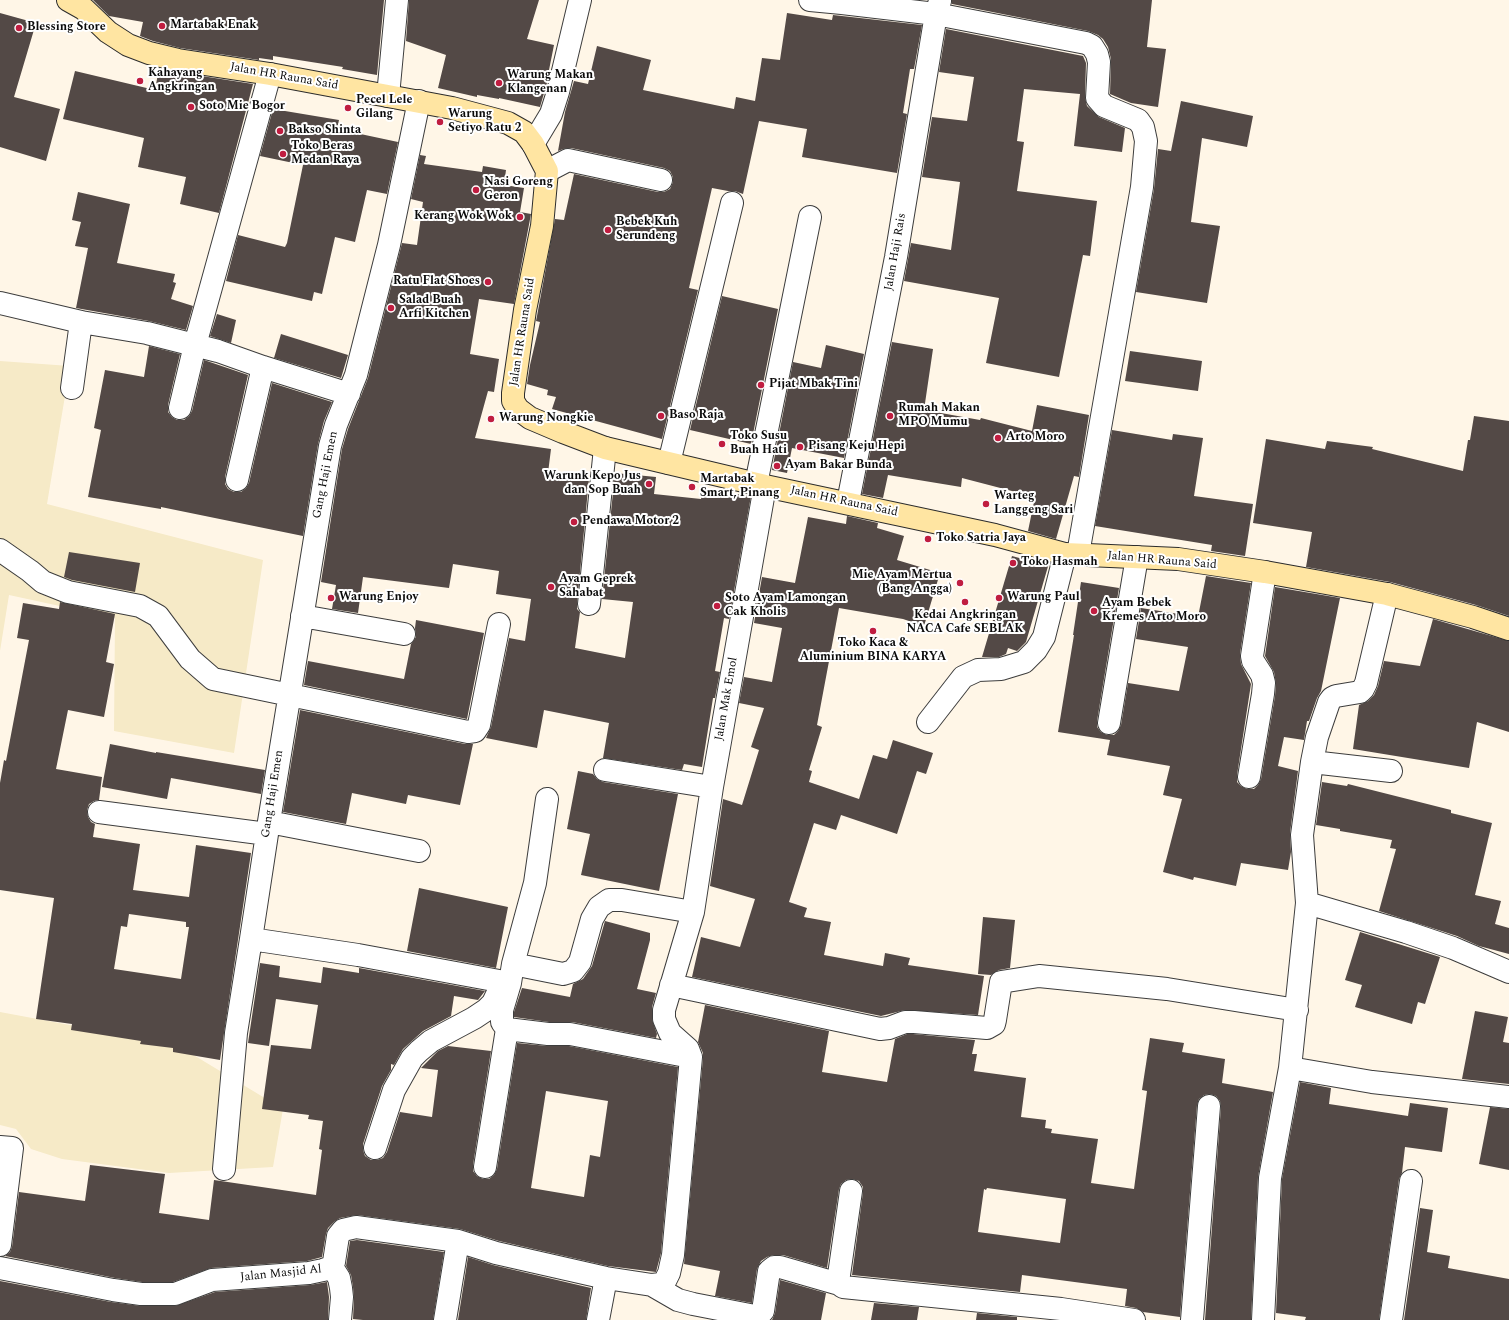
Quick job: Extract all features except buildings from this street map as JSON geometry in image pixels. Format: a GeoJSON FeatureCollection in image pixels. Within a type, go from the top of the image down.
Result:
{"type":"FeatureCollection","features":[{"type":"Feature","properties":{"kind":"main road","name":"Jalan HR Rauna Said"},"geometry":{"type":"LineString","coordinates":[[68,0],[84,9],[108,32],[128,45],[149,53],[178,60],[270,74],[419,101],[508,123],[524,132],[533,144],[547,171],[542,226],[526,310],[513,393],[513,401],[518,410],[530,418],[605,448],[761,485],[848,502],[1072,554],[1178,559],[1264,572],[1387,594],[1473,617],[1509,629]]}},
{"type":"Feature","properties":{"kind":"street"},"geometry":{"type":"LineString","coordinates":[[388,96],[397,0]]}},
{"type":"Feature","properties":{"kind":"street"},"geometry":{"type":"LineString","coordinates":[[533,144],[551,114],[558,92],[580,0]]}},
{"type":"Feature","properties":{"kind":"street"},"geometry":{"type":"LineString","coordinates":[[810,0],[938,7],[1086,43],[1092,46],[1098,54],[1097,98],[1104,106],[1138,120],[1143,127],[1146,141],[1142,187],[1072,554],[1044,636],[1036,650],[1024,662],[1001,669],[978,670],[963,677],[928,722]]}},
{"type":"Feature","properties":{"kind":"street","name":"Jalan Haji Rais"},"geometry":{"type":"LineString","coordinates":[[848,502],[896,257],[938,7]]}},
{"type":"Feature","properties":{"kind":"street"},"geometry":{"type":"LineString","coordinates":[[180,408],[195,345],[270,74]]}},
{"type":"Feature","properties":{"kind":"street","name":"Gang Haji Emen"},"geometry":{"type":"LineString","coordinates":[[224,1169],[236,1033],[330,446],[336,425],[352,384],[389,245],[419,101]]}},
{"type":"Feature","properties":{"kind":"street"},"geometry":{"type":"LineString","coordinates":[[547,171],[568,160],[661,180]]}},
{"type":"Feature","properties":{"kind":"street"},"geometry":{"type":"LineString","coordinates":[[669,463],[732,203]]}},
{"type":"Feature","properties":{"kind":"street","name":"Jalan Mak Emol"},"geometry":{"type":"LineString","coordinates":[[691,1056],[688,1049],[670,1033],[664,1019],[664,1010],[693,912],[761,485],[810,217]]}},
{"type":"Feature","properties":{"kind":"street"},"geometry":{"type":"LineString","coordinates":[[0,303],[81,322],[148,333],[218,351],[262,367],[352,384]]}},
{"type":"Feature","properties":{"kind":"street"},"geometry":{"type":"LineString","coordinates":[[72,388],[81,322]]}},
{"type":"Feature","properties":{"kind":"street"},"geometry":{"type":"LineString","coordinates":[[237,480],[262,367]]}},
{"type":"Feature","properties":{"kind":"street"},"geometry":{"type":"LineString","coordinates":[[589,604],[605,448]]}},
{"type":"Feature","properties":{"kind":"street"},"geometry":{"type":"LineString","coordinates":[[0,550],[43,582],[68,592],[140,606],[158,616],[190,659],[213,679],[468,732],[475,731],[479,725],[499,624]]}},
{"type":"Feature","properties":{"kind":"street"},"geometry":{"type":"LineString","coordinates":[[1109,723],[1137,557]]}},
{"type":"Feature","properties":{"kind":"street"},"geometry":{"type":"LineString","coordinates":[[1250,777],[1264,683],[1262,674],[1253,661],[1252,656],[1264,572]]}},
{"type":"Feature","properties":{"kind":"street"},"geometry":{"type":"LineString","coordinates":[[1263,1320],[1270,1178],[1290,1068],[1307,903],[1302,835],[1312,762],[1317,737],[1329,702],[1336,696],[1360,692],[1366,683],[1387,594]]}},
{"type":"Feature","properties":{"kind":"street"},"geometry":{"type":"LineString","coordinates":[[302,616],[404,634]]}},
{"type":"Feature","properties":{"kind":"street"},"geometry":{"type":"LineString","coordinates":[[1312,762],[1390,771]]}},
{"type":"Feature","properties":{"kind":"street"},"geometry":{"type":"LineString","coordinates":[[605,770],[712,787]]}},
{"type":"Feature","properties":{"kind":"street"},"geometry":{"type":"LineString","coordinates":[[485,1167],[507,1029],[502,1022],[502,1010],[509,976],[535,883],[547,799]]}},
{"type":"Feature","properties":{"kind":"street"},"geometry":{"type":"LineString","coordinates":[[99,812],[268,828],[419,851]]}},
{"type":"Feature","properties":{"kind":"street"},"geometry":{"type":"LineString","coordinates":[[251,939],[509,976],[563,974],[573,971],[580,962],[592,919],[599,907],[608,900],[622,900],[693,912]]}},
{"type":"Feature","properties":{"kind":"street"},"geometry":{"type":"LineString","coordinates":[[1307,903],[1406,932],[1453,948],[1509,972]]}},
{"type":"Feature","properties":{"kind":"street"},"geometry":{"type":"LineString","coordinates":[[375,1148],[394,1090],[412,1058],[431,1041],[486,1010],[493,1003],[509,976]]}},
{"type":"Feature","properties":{"kind":"street"},"geometry":{"type":"LineString","coordinates":[[671,986],[880,1029],[909,1022],[987,1028],[994,1024],[1001,982],[1038,976],[1167,989],[1297,1010]]}},
{"type":"Feature","properties":{"kind":"street"},"geometry":{"type":"LineString","coordinates":[[507,1029],[548,1034],[570,1034],[691,1056],[673,1255],[665,1281],[661,1284],[652,1285]]}},
{"type":"Feature","properties":{"kind":"street"},"geometry":{"type":"LineString","coordinates":[[1290,1068],[1372,1082],[1509,1097]]}},
{"type":"Feature","properties":{"kind":"street"},"geometry":{"type":"LineString","coordinates":[[1192,1320],[1209,1106]]}},
{"type":"Feature","properties":{"kind":"street"},"geometry":{"type":"LineString","coordinates":[[0,1147],[12,1148],[0,1245]]}},
{"type":"Feature","properties":{"kind":"street"},"geometry":{"type":"LineString","coordinates":[[1391,1320],[1411,1181]]}},
{"type":"Feature","properties":{"kind":"street"},"geometry":{"type":"LineString","coordinates":[[839,1284],[838,1282],[851,1191]]}},
{"type":"Feature","properties":{"kind":"street","name":"Jalan Masjid Al"},"geometry":{"type":"LineString","coordinates":[[0,1268],[113,1290],[156,1295],[175,1294],[212,1280],[310,1273],[332,1267],[338,1236],[347,1228],[356,1227],[458,1241],[496,1253],[606,1278],[652,1285]]}},
{"type":"Feature","properties":{"kind":"street"},"geometry":{"type":"LineString","coordinates":[[446,1320],[458,1241]]}},
{"type":"Feature","properties":{"kind":"street"},"geometry":{"type":"LineString","coordinates":[[332,1267],[339,1278],[342,1288],[340,1320]]}},
{"type":"Feature","properties":{"kind":"street"},"geometry":{"type":"LineString","coordinates":[[652,1285],[678,1300],[758,1316],[763,1311],[769,1271],[774,1267],[839,1284],[843,1287],[1061,1309],[1134,1320]]}},
{"type":"Feature","properties":{"kind":"street"},"geometry":{"type":"LineString","coordinates":[[598,1320],[606,1278]]}},
{"type":"Feature","properties":{"kind":"shaded area"},"geometry":{"type":"Polygon","coordinates":[[[0,361],[70,366],[47,504],[263,560],[234,753],[114,731],[115,618],[9,595],[0,651],[0,361]]]}},
{"type":"Feature","properties":{"kind":"shaded area"},"geometry":{"type":"Polygon","coordinates":[[[0,1012],[177,1045],[283,1109],[273,1167],[169,1173],[62,1159],[31,1149],[16,1129],[0,1125],[0,1012]]]}},
{"type":"Feature","properties":{"kind":"place","name":"Martabak Enak"},"geometry":{"type":"Point","coordinates":[162,26]}},
{"type":"Feature","properties":{"kind":"place","name":"Blessing Store"},"geometry":{"type":"Point","coordinates":[19,28]}},
{"type":"Feature","properties":{"kind":"place","name":"Kahayang Angkringan"},"geometry":{"type":"Point","coordinates":[140,81]}},
{"type":"Feature","properties":{"kind":"place","name":"Warung Makan Klangenan"},"geometry":{"type":"Point","coordinates":[499,83]}},
{"type":"Feature","properties":{"kind":"place","name":"Soto Mie Bogor"},"geometry":{"type":"Point","coordinates":[191,107]}},
{"type":"Feature","properties":{"kind":"place","name":"Pecel Lele Gilang"},"geometry":{"type":"Point","coordinates":[348,108]}},
{"type":"Feature","properties":{"kind":"place","name":"Warung Setiyo Ratu 2"},"geometry":{"type":"Point","coordinates":[440,122]}},
{"type":"Feature","properties":{"kind":"place","name":"Bakso Shinta"},"geometry":{"type":"Point","coordinates":[280,131]}},
{"type":"Feature","properties":{"kind":"place","name":"Toko Beras Medan Raya"},"geometry":{"type":"Point","coordinates":[283,154]}},
{"type":"Feature","properties":{"kind":"place","name":"Nasi Goreng Geron"},"geometry":{"type":"Point","coordinates":[476,190]}},
{"type":"Feature","properties":{"kind":"place","name":"Kerang Wok Wok"},"geometry":{"type":"Point","coordinates":[520,217]}},
{"type":"Feature","properties":{"kind":"place","name":"Bebek Kuh Serundeng"},"geometry":{"type":"Point","coordinates":[608,230]}},
{"type":"Feature","properties":{"kind":"place","name":"Ratu Flat Shoes"},"geometry":{"type":"Point","coordinates":[488,282]}},
{"type":"Feature","properties":{"kind":"place","name":"Salad Buah Arfi Kitchen"},"geometry":{"type":"Point","coordinates":[391,308]}},
{"type":"Feature","properties":{"kind":"place","name":"Pijat Mbak Tini"},"geometry":{"type":"Point","coordinates":[761,385]}},
{"type":"Feature","properties":{"kind":"place","name":"Baso Raja"},"geometry":{"type":"Point","coordinates":[661,416]}},
{"type":"Feature","properties":{"kind":"place","name":"Rumah Makan MPO Mumu"},"geometry":{"type":"Point","coordinates":[890,416]}},
{"type":"Feature","properties":{"kind":"place","name":"Warung Nongkie"},"geometry":{"type":"Point","coordinates":[491,419]}},
{"type":"Feature","properties":{"kind":"place","name":"Arto Moro"},"geometry":{"type":"Point","coordinates":[998,438]}},
{"type":"Feature","properties":{"kind":"place","name":"Toko Susu Buah Hati"},"geometry":{"type":"Point","coordinates":[722,444]}},
{"type":"Feature","properties":{"kind":"place","name":"Pisang Keju Hepi"},"geometry":{"type":"Point","coordinates":[800,447]}},
{"type":"Feature","properties":{"kind":"place","name":"Ayam Bakar Bunda"},"geometry":{"type":"Point","coordinates":[777,466]}},
{"type":"Feature","properties":{"kind":"place","name":"Warunk Kepo Jus dan Sop Buah"},"geometry":{"type":"Point","coordinates":[649,484]}},
{"type":"Feature","properties":{"kind":"place","name":"Martabak Smart, Pinang"},"geometry":{"type":"Point","coordinates":[692,487]}},
{"type":"Feature","properties":{"kind":"place","name":"Warteg Langgeng Sari"},"geometry":{"type":"Point","coordinates":[986,504]}},
{"type":"Feature","properties":{"kind":"place","name":"Pendawa Motor 2"},"geometry":{"type":"Point","coordinates":[574,522]}},
{"type":"Feature","properties":{"kind":"place","name":"Toko Satria Jaya"},"geometry":{"type":"Point","coordinates":[928,539]}},
{"type":"Feature","properties":{"kind":"place","name":"Toko Hasmah"},"geometry":{"type":"Point","coordinates":[1013,563]}},
{"type":"Feature","properties":{"kind":"place","name":"Mie Ayam Mertua (Bang Angga)"},"geometry":{"type":"Point","coordinates":[960,583]}},
{"type":"Feature","properties":{"kind":"place","name":"Ayam Geprek Sahabat"},"geometry":{"type":"Point","coordinates":[551,587]}},
{"type":"Feature","properties":{"kind":"place","name":"Warung Enjoy"},"geometry":{"type":"Point","coordinates":[331,598]}},
{"type":"Feature","properties":{"kind":"place","name":"Warung Paul"},"geometry":{"type":"Point","coordinates":[999,598]}},
{"type":"Feature","properties":{"kind":"place","name":"Kedai Angkringan NACA Cafe SEBLAK"},"geometry":{"type":"Point","coordinates":[965,602]}},
{"type":"Feature","properties":{"kind":"place","name":"Soto Ayam Lamongan Cak Kholis"},"geometry":{"type":"Point","coordinates":[717,606]}},
{"type":"Feature","properties":{"kind":"place","name":"Ayam Bebek Kremes Arto Moro"},"geometry":{"type":"Point","coordinates":[1094,611]}},
{"type":"Feature","properties":{"kind":"place","name":"Toko Kaca & Aluminium BINA KARYA"},"geometry":{"type":"Point","coordinates":[873,631]}}]}
